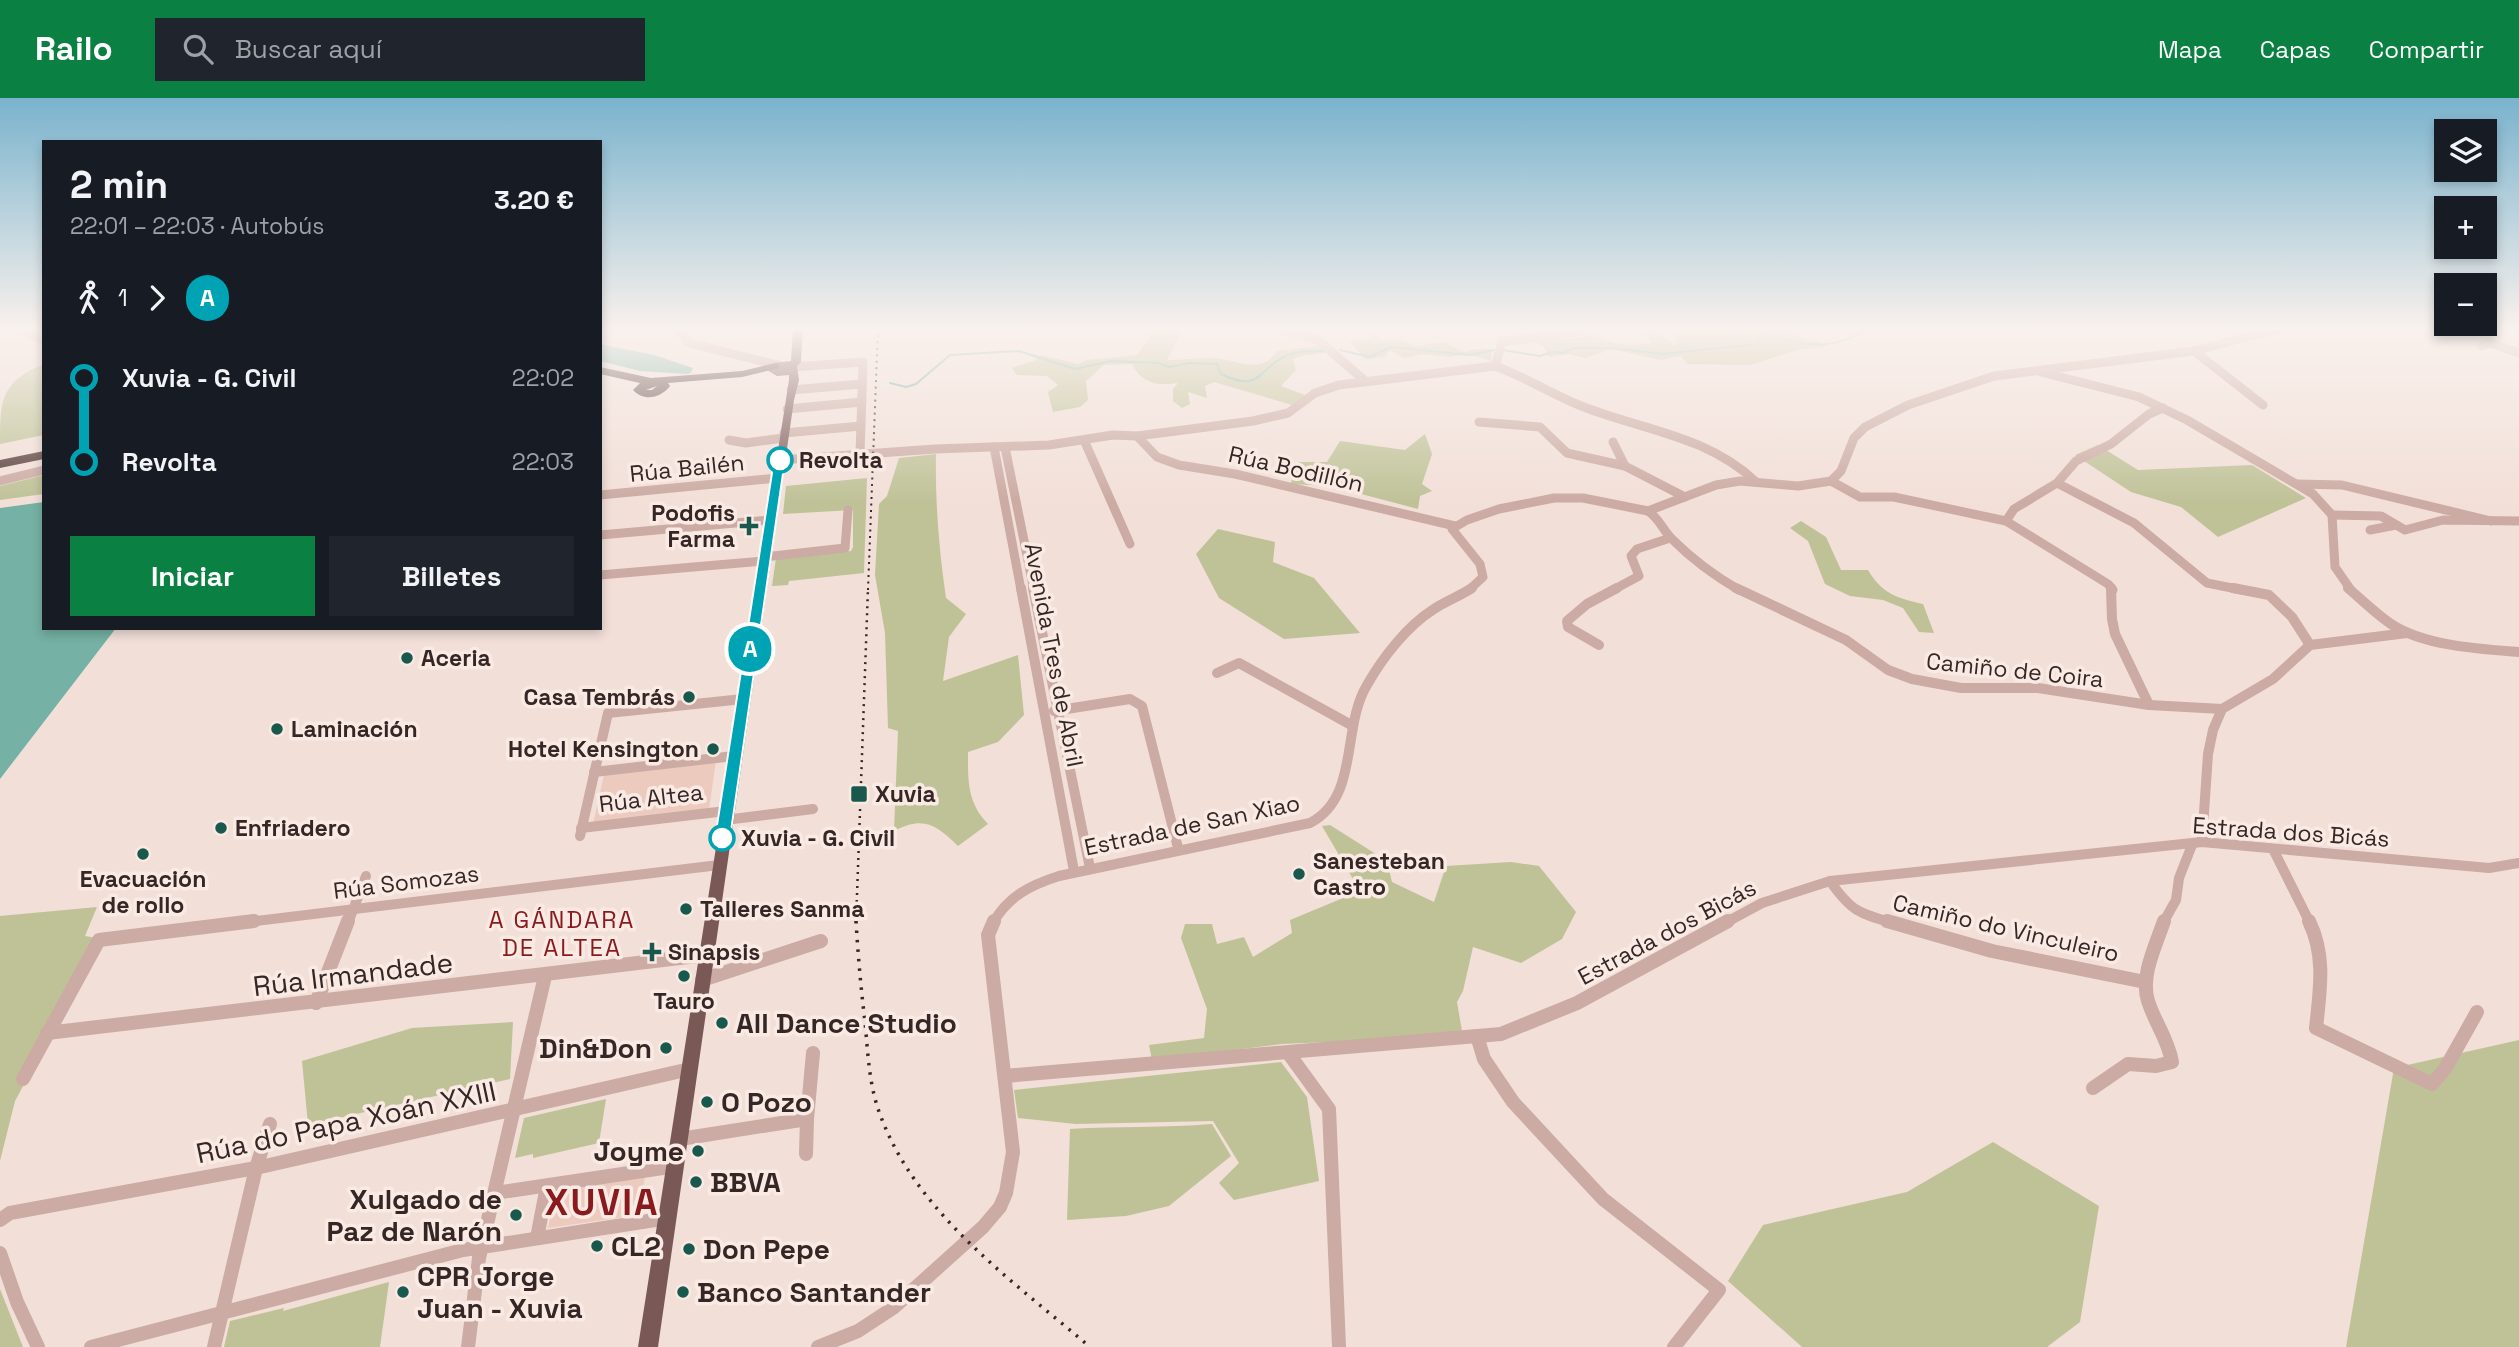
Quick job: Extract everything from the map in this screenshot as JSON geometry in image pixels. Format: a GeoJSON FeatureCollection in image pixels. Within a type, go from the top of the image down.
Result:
{"type":"FeatureCollection","features":[{"type":"Feature","properties":{"kind":"highway"},"geometry":{"type":"LineString","coordinates":[[632,386],[646,394],[655,386]]}},
{"type":"Feature","properties":{"kind":"highway"},"geometry":{"type":"LineString","coordinates":[[0,459],[42,449]]}},
{"type":"Feature","properties":{"kind":"highway"},"geometry":{"type":"LineString","coordinates":[[0,464],[42,455]]}},
{"type":"Feature","properties":{"kind":"main road"},"geometry":{"type":"LineString","coordinates":[[648,1347],[734,757],[792,388]]}},
{"type":"Feature","properties":{"kind":"street"},"geometry":{"type":"LineString","coordinates":[[792,388],[813,386]]}},
{"type":"Feature","properties":{"kind":"street"},"geometry":{"type":"LineString","coordinates":[[792,388],[816,386]]}},
{"type":"Feature","properties":{"kind":"street"},"geometry":{"type":"LineString","coordinates":[[860,454],[862,386]]}},
{"type":"Feature","properties":{"kind":"street"},"geometry":{"type":"LineString","coordinates":[[780,460],[1005,447],[1113,435],[1137,436],[1277,416],[1288,413],[1323,389],[1335,386]]}},
{"type":"Feature","properties":{"kind":"street"},"geometry":{"type":"LineString","coordinates":[[1544,386],[1600,413],[1637,422],[1719,454],[1748,472],[1756,482]]}},
{"type":"Feature","properties":{"kind":"street"},"geometry":{"type":"LineString","coordinates":[[1831,481],[1841,471],[1854,438],[1865,427],[1908,405],[1963,386]]}},
{"type":"Feature","properties":{"kind":"street"},"geometry":{"type":"LineString","coordinates":[[2105,386],[2163,408],[2313,494],[2332,515],[2335,567],[2346,586],[2392,625],[2410,633],[2473,649],[2519,652]]}},
{"type":"Feature","properties":{"kind":"street"},"geometry":{"type":"LineString","coordinates":[[2239,386],[2263,405]]}},
{"type":"Feature","properties":{"kind":"street"},"geometry":{"type":"LineString","coordinates":[[787,409],[862,402]]}},
{"type":"Feature","properties":{"kind":"street"},"geometry":{"type":"LineString","coordinates":[[2007,521],[2014,509],[2057,483],[2076,461],[2111,444],[2149,414],[2163,408]]}},
{"type":"Feature","properties":{"kind":"street"},"geometry":{"type":"LineString","coordinates":[[1479,422],[1541,427],[1567,453],[1625,466],[1685,497]]}},
{"type":"Feature","properties":{"kind":"street"},"geometry":{"type":"LineString","coordinates":[[729,440],[746,443],[783,435],[861,426]]}},
{"type":"Feature","properties":{"kind":"street","name":"Rúa Bodillón"},"geometry":{"type":"LineString","coordinates":[[1137,436],[1157,457],[1179,465],[1235,474],[1455,526]]}},
{"type":"Feature","properties":{"kind":"street"},"geometry":{"type":"LineString","coordinates":[[1084,440],[1130,544]]}},
{"type":"Feature","properties":{"kind":"street"},"geometry":{"type":"LineString","coordinates":[[1613,442],[1625,466]]}},
{"type":"Feature","properties":{"kind":"street","name":"Avenida Tres de Abril"},"geometry":{"type":"LineString","coordinates":[[993,447],[1074,872]]}},
{"type":"Feature","properties":{"kind":"street","name":"Avenida Tres de Abril"},"geometry":{"type":"LineString","coordinates":[[1005,447],[1090,868]]}},
{"type":"Feature","properties":{"kind":"street"},"geometry":{"type":"LineString","coordinates":[[0,481],[42,470]]}},
{"type":"Feature","properties":{"kind":"street","name":"Rúa Bailén"},"geometry":{"type":"LineString","coordinates":[[602,495],[777,478]]}},
{"type":"Feature","properties":{"kind":"street"},"geometry":{"type":"LineString","coordinates":[[1455,526],[1481,514],[1564,497],[1648,510],[1658,509],[1716,485],[1756,482],[1798,485],[1831,481],[1860,497],[1894,497],[2007,521],[2045,547],[2093,573],[2113,590],[2109,604],[2111,619],[2124,655],[2149,705]]}},
{"type":"Feature","properties":{"kind":"street"},"geometry":{"type":"LineString","coordinates":[[2057,483],[2134,523],[2207,583],[2269,595],[2292,617],[2310,645]]}},
{"type":"Feature","properties":{"kind":"street"},"geometry":{"type":"LineString","coordinates":[[2297,484],[2342,485],[2491,521]]}},
{"type":"Feature","properties":{"kind":"street"},"geometry":{"type":"LineString","coordinates":[[602,575],[845,548],[848,510]]}},
{"type":"Feature","properties":{"kind":"street","name":"Camiño de Coira"},"geometry":{"type":"LineString","coordinates":[[1648,510],[1657,517],[1670,538],[1710,573],[1741,591],[1846,640],[1888,670],[1912,679],[1961,688],[2038,688],[2149,705],[2222,709]]}},
{"type":"Feature","properties":{"kind":"street"},"geometry":{"type":"LineString","coordinates":[[2332,515],[2381,516],[2405,530],[2443,520],[2519,521]]}},
{"type":"Feature","properties":{"kind":"street"},"geometry":{"type":"LineString","coordinates":[[602,535],[770,520]]}},
{"type":"Feature","properties":{"kind":"street"},"geometry":{"type":"LineString","coordinates":[[2370,530],[2396,525]]}},
{"type":"Feature","properties":{"kind":"street","name":"Estrada de San Xiao"},"geometry":{"type":"LineString","coordinates":[[818,1347],[840,1341],[892,1311],[988,1223],[1004,1201],[1011,1178],[1013,1152],[988,935],[1004,903],[1020,891],[1074,872],[1178,848],[1310,823],[1323,816],[1333,806],[1339,789],[1362,693],[1415,624],[1434,609],[1474,589],[1483,577],[1480,564],[1452,529],[1455,526]]}},
{"type":"Feature","properties":{"kind":"street"},"geometry":{"type":"LineString","coordinates":[[1599,645],[1569,627],[1567,621],[1587,604],[1639,576],[1631,556],[1637,549],[1670,538]]}},
{"type":"Feature","properties":{"kind":"street"},"geometry":{"type":"LineString","coordinates":[[2094,1088],[2128,1064],[2156,1066],[2172,1062],[2169,1044],[2148,1002],[2145,982],[2164,921],[2176,900],[2179,878],[2197,843],[2208,754],[2213,730],[2222,709],[2273,679],[2310,645],[2410,633]]}},
{"type":"Feature","properties":{"kind":"street"},"geometry":{"type":"LineString","coordinates":[[1217,673],[1239,663],[1353,726]]}},
{"type":"Feature","properties":{"kind":"street"},"geometry":{"type":"LineString","coordinates":[[734,757],[594,772],[608,713],[743,699]]}},
{"type":"Feature","properties":{"kind":"street"},"geometry":{"type":"LineString","coordinates":[[1044,713],[1130,699],[1142,706],[1178,848]]}},
{"type":"Feature","properties":{"kind":"street","name":"Rúa Altea"},"geometry":{"type":"LineString","coordinates":[[594,772],[581,832],[726,815],[813,809]]}},
{"type":"Feature","properties":{"kind":"street","name":"Estrada dos Bicás"},"geometry":{"type":"LineString","coordinates":[[1005,1076],[1501,1034],[1577,1003],[1762,903],[1830,881],[2197,843],[2489,868],[2519,863]]}},
{"type":"Feature","properties":{"kind":"street"},"geometry":{"type":"LineString","coordinates":[[2273,849],[2318,940],[2322,971],[2316,1028],[2432,1084],[2445,1069],[2477,1012]]}},
{"type":"Feature","properties":{"kind":"street","name":"Rúa Somozas"},"geometry":{"type":"LineString","coordinates":[[47,1033],[99,940],[719,864]]}},
{"type":"Feature","properties":{"kind":"street"},"geometry":{"type":"LineString","coordinates":[[316,1003],[366,876]]}},
{"type":"Feature","properties":{"kind":"street","name":"Camiño do Vinculeiro"},"geometry":{"type":"LineString","coordinates":[[1830,881],[1846,904],[1868,916],[1992,951],[2145,982]]}},
{"type":"Feature","properties":{"kind":"street"},"geometry":{"type":"LineString","coordinates":[[702,980],[821,941]]}},
{"type":"Feature","properties":{"kind":"street","name":"Rúa Irmandade"},"geometry":{"type":"LineString","coordinates":[[47,1033],[705,956]]}},
{"type":"Feature","properties":{"kind":"street"},"geometry":{"type":"LineString","coordinates":[[468,1347],[482,1247],[545,976]]}},
{"type":"Feature","properties":{"kind":"street"},"geometry":{"type":"LineString","coordinates":[[23,1079],[47,1033]]}},
{"type":"Feature","properties":{"kind":"street"},"geometry":{"type":"LineString","coordinates":[[1477,1036],[1484,1059],[1513,1102],[1603,1199],[1719,1290],[1674,1347]]}},
{"type":"Feature","properties":{"kind":"street"},"geometry":{"type":"LineString","coordinates":[[806,1154],[813,1053]]}},
{"type":"Feature","properties":{"kind":"street"},"geometry":{"type":"LineString","coordinates":[[1289,1054],[1329,1109],[1339,1347]]}},
{"type":"Feature","properties":{"kind":"street","name":"Rúa do Papa Xoán XXIII"},"geometry":{"type":"LineString","coordinates":[[5,1216],[256,1168],[690,1069]]}},
{"type":"Feature","properties":{"kind":"street"},"geometry":{"type":"LineString","coordinates":[[680,1139],[807,1119]]}},
{"type":"Feature","properties":{"kind":"street"},"geometry":{"type":"LineString","coordinates":[[214,1347],[256,1168],[270,1124]]}},
{"type":"Feature","properties":{"kind":"street"},"geometry":{"type":"LineString","coordinates":[[495,1193],[676,1166]]}},
{"type":"Feature","properties":{"kind":"street"},"geometry":{"type":"LineString","coordinates":[[537,1238],[547,1186]]}},
{"type":"Feature","properties":{"kind":"street"},"geometry":{"type":"LineString","coordinates":[[91,1347],[482,1247],[668,1218]]}},
{"type":"Feature","properties":{"kind":"street"},"geometry":{"type":"LineString","coordinates":[[0,1253],[17,1302],[38,1347]]}},
{"type":"Feature","properties":{"kind":"green space"},"geometry":{"type":"Polygon","coordinates":[[[11,386],[42,386],[42,435],[0,444],[2,405],[11,386]]]}},
{"type":"Feature","properties":{"kind":"green space"},"geometry":{"type":"Polygon","coordinates":[[[1056,386],[1087,386],[1088,400],[1080,407],[1053,412],[1048,392],[1056,386]]]}},
{"type":"Feature","properties":{"kind":"green space"},"geometry":{"type":"Polygon","coordinates":[[[1175,386],[1205,386],[1207,398],[1188,392],[1190,404],[1182,408],[1173,401],[1175,386]]]}},
{"type":"Feature","properties":{"kind":"green space"},"geometry":{"type":"Polygon","coordinates":[[[1229,386],[1282,386],[1305,395],[1292,405],[1229,386]]]}},
{"type":"Feature","properties":{"kind":"green space"},"geometry":{"type":"Polygon","coordinates":[[[1425,434],[1432,454],[1422,484],[1432,491],[1420,496],[1418,509],[1331,486],[1291,484],[1293,471],[1299,462],[1327,462],[1340,441],[1405,450],[1425,434]]]}},
{"type":"Feature","properties":{"kind":"green space"},"geometry":{"type":"Polygon","coordinates":[[[2098,445],[2138,470],[2252,465],[2306,498],[2218,537],[2181,507],[2131,492],[2075,455],[2098,445]]]}},
{"type":"Feature","properties":{"kind":"green space"},"geometry":{"type":"Polygon","coordinates":[[[936,454],[938,526],[946,598],[966,614],[949,637],[943,681],[1018,655],[1024,715],[998,742],[968,752],[972,799],[988,824],[958,846],[943,832],[921,823],[894,831],[898,731],[888,728],[885,633],[875,575],[879,504],[887,496],[899,458],[936,454]]]}},
{"type":"Feature","properties":{"kind":"green space"},"geometry":{"type":"Polygon","coordinates":[[[42,476],[42,494],[0,500],[0,486],[42,476]]]}},
{"type":"Feature","properties":{"kind":"green space"},"geometry":{"type":"Polygon","coordinates":[[[867,478],[864,573],[789,581],[788,585],[772,586],[776,558],[851,551],[853,547],[853,510],[783,514],[786,486],[867,478]]]}},
{"type":"Feature","properties":{"kind":"green space"},"geometry":{"type":"Polygon","coordinates":[[[1801,521],[1826,537],[1841,570],[1868,570],[1879,585],[1891,594],[1923,604],[1934,633],[1919,632],[1903,608],[1883,600],[1850,596],[1825,584],[1808,541],[1790,528],[1801,521]]]}},
{"type":"Feature","properties":{"kind":"green space"},"geometry":{"type":"Polygon","coordinates":[[[1218,529],[1275,542],[1273,562],[1314,578],[1360,633],[1284,639],[1219,598],[1196,554],[1218,529]]]}},
{"type":"Feature","properties":{"kind":"green space"},"geometry":{"type":"Polygon","coordinates":[[[1330,825],[1387,861],[1392,882],[1434,902],[1446,866],[1511,862],[1539,866],[1576,912],[1562,939],[1521,963],[1473,947],[1463,991],[1457,1002],[1462,1031],[1376,1040],[1282,1044],[1152,1060],[1149,1045],[1204,1038],[1207,1009],[1181,938],[1185,924],[1212,924],[1217,944],[1244,937],[1253,957],[1292,933],[1290,920],[1360,891],[1322,826],[1330,825]]]}},
{"type":"Feature","properties":{"kind":"green space"},"geometry":{"type":"Polygon","coordinates":[[[97,907],[85,936],[103,939],[15,1101],[0,1161],[0,916],[97,907]]]}},
{"type":"Feature","properties":{"kind":"green space"},"geometry":{"type":"Polygon","coordinates":[[[513,1022],[510,1079],[308,1125],[302,1061],[412,1028],[513,1022]]]}},
{"type":"Feature","properties":{"kind":"green space"},"geometry":{"type":"Polygon","coordinates":[[[2519,1040],[2519,1347],[2346,1347],[2394,1068],[2519,1040]]]}},
{"type":"Feature","properties":{"kind":"green space"},"geometry":{"type":"Polygon","coordinates":[[[1281,1062],[1307,1097],[1319,1181],[1234,1200],[1219,1183],[1239,1163],[1213,1121],[1076,1124],[1018,1118],[1014,1090],[1281,1062]]]}},
{"type":"Feature","properties":{"kind":"green space"},"geometry":{"type":"Polygon","coordinates":[[[606,1099],[599,1143],[533,1158],[533,1154],[515,1158],[524,1118],[606,1099]]]}},
{"type":"Feature","properties":{"kind":"green space"},"geometry":{"type":"Polygon","coordinates":[[[1212,1124],[1231,1156],[1169,1206],[1126,1216],[1067,1220],[1070,1129],[1212,1124]]]}},
{"type":"Feature","properties":{"kind":"green space"},"geometry":{"type":"Polygon","coordinates":[[[1993,1142],[2099,1206],[2080,1322],[2047,1347],[1802,1347],[1728,1281],[1763,1225],[1907,1192],[1993,1142]]]}},
{"type":"Feature","properties":{"kind":"green space"},"geometry":{"type":"Polygon","coordinates":[[[389,1282],[380,1347],[224,1347],[230,1321],[284,1308],[283,1311],[389,1282]]]}},
{"type":"Feature","properties":{"kind":"green space"},"geometry":{"type":"Polygon","coordinates":[[[0,1289],[23,1347],[0,1347],[0,1289]]]}},
{"type":"Feature","properties":{"kind":"shaded area"},"geometry":{"type":"Polygon","coordinates":[[[716,761],[709,810],[593,824],[604,775],[716,761]]]}},
{"type":"Feature","properties":{"kind":"shaded area"},"geometry":{"type":"Polygon","coordinates":[[[645,1177],[638,1215],[548,1228],[556,1190],[645,1177]]]}},
{"type":"Feature","properties":{"kind":"water"},"geometry":{"type":"Polygon","coordinates":[[[42,502],[42,630],[114,630],[0,779],[0,508],[42,502]]]}},
{"type":"Feature","properties":{"kind":"waterway"},"geometry":{"type":"LineString","coordinates":[[903,386],[908,386]]}},
{"type":"Feature","properties":{"kind":"railway"},"geometry":{"type":"LineString","coordinates":[[868,590],[876,386]]}},
{"type":"Feature","properties":{"kind":"railway"},"geometry":{"type":"LineString","coordinates":[[856,922],[868,588]]}},
{"type":"Feature","properties":{"kind":"railway"},"geometry":{"type":"LineString","coordinates":[[856,922],[871,1082],[881,1117],[897,1152],[918,1185],[971,1244],[1090,1347]]}},
{"type":"Feature","properties":{"kind":"bus line","name":"A"},"geometry":{"type":"LineString","coordinates":[[722,838],[780,460]]}},
{"type":"Feature","properties":{"kind":"place","name":"Revolta"},"geometry":{"type":"Point","coordinates":[780,460]}},
{"type":"Feature","properties":{"kind":"place","name":"Podofis Farma"},"geometry":{"type":"Point","coordinates":[749,526]}},
{"type":"Feature","properties":{"kind":"place","name":"Aceria"},"geometry":{"type":"Point","coordinates":[407,658]}},
{"type":"Feature","properties":{"kind":"place","name":"Casa Tembrás"},"geometry":{"type":"Point","coordinates":[689,697]}},
{"type":"Feature","properties":{"kind":"place","name":"Laminación"},"geometry":{"type":"Point","coordinates":[277,729]}},
{"type":"Feature","properties":{"kind":"place","name":"Hotel Kensington"},"geometry":{"type":"Point","coordinates":[713,749]}},
{"type":"Feature","properties":{"kind":"place","name":"Xuvia"},"geometry":{"type":"Point","coordinates":[859,794]}},
{"type":"Feature","properties":{"kind":"place","name":"Enfriadero"},"geometry":{"type":"Point","coordinates":[221,828]}},
{"type":"Feature","properties":{"kind":"place","name":"Xuvia - G. Civil"},"geometry":{"type":"Point","coordinates":[722,838]}},
{"type":"Feature","properties":{"kind":"place","name":"Evacuación de rollo"},"geometry":{"type":"Point","coordinates":[143,854]}},
{"type":"Feature","properties":{"kind":"place","name":"Sanesteban Castro"},"geometry":{"type":"Point","coordinates":[1299,874]}},
{"type":"Feature","properties":{"kind":"place","name":"Talleres Sanma"},"geometry":{"type":"Point","coordinates":[686,909]}},
{"type":"Feature","properties":{"kind":"place","name":"Sinapsis"},"geometry":{"type":"Point","coordinates":[652,952]}},
{"type":"Feature","properties":{"kind":"place","name":"Tauro"},"geometry":{"type":"Point","coordinates":[684,976]}},
{"type":"Feature","properties":{"kind":"place","name":"All Dance Studio"},"geometry":{"type":"Point","coordinates":[722,1023]}},
{"type":"Feature","properties":{"kind":"place","name":"Din&Don"},"geometry":{"type":"Point","coordinates":[666,1048]}},
{"type":"Feature","properties":{"kind":"place","name":"O Pozo"},"geometry":{"type":"Point","coordinates":[707,1102]}},
{"type":"Feature","properties":{"kind":"place","name":"Joyme"},"geometry":{"type":"Point","coordinates":[698,1151]}},
{"type":"Feature","properties":{"kind":"place","name":"BBVA"},"geometry":{"type":"Point","coordinates":[696,1182]}},
{"type":"Feature","properties":{"kind":"place","name":"Xulgado de Paz de Narón"},"geometry":{"type":"Point","coordinates":[516,1215]}},
{"type":"Feature","properties":{"kind":"place","name":"CL2"},"geometry":{"type":"Point","coordinates":[597,1246]}},
{"type":"Feature","properties":{"kind":"place","name":"Don Pepe"},"geometry":{"type":"Point","coordinates":[689,1249]}},
{"type":"Feature","properties":{"kind":"place","name":"CPR Jorge Juan - Xuvia"},"geometry":{"type":"Point","coordinates":[403,1292]}},
{"type":"Feature","properties":{"kind":"place","name":"Banco Santander"},"geometry":{"type":"Point","coordinates":[683,1292]}},
{"type":"Feature","properties":{"kind":"district","name":"A GÁNDARA DE ALTEA"},"geometry":{"type":"Point","coordinates":[562,934]}},
{"type":"Feature","properties":{"kind":"district","name":"XUVIA"},"geometry":{"type":"Point","coordinates":[602,1202]}}]}
